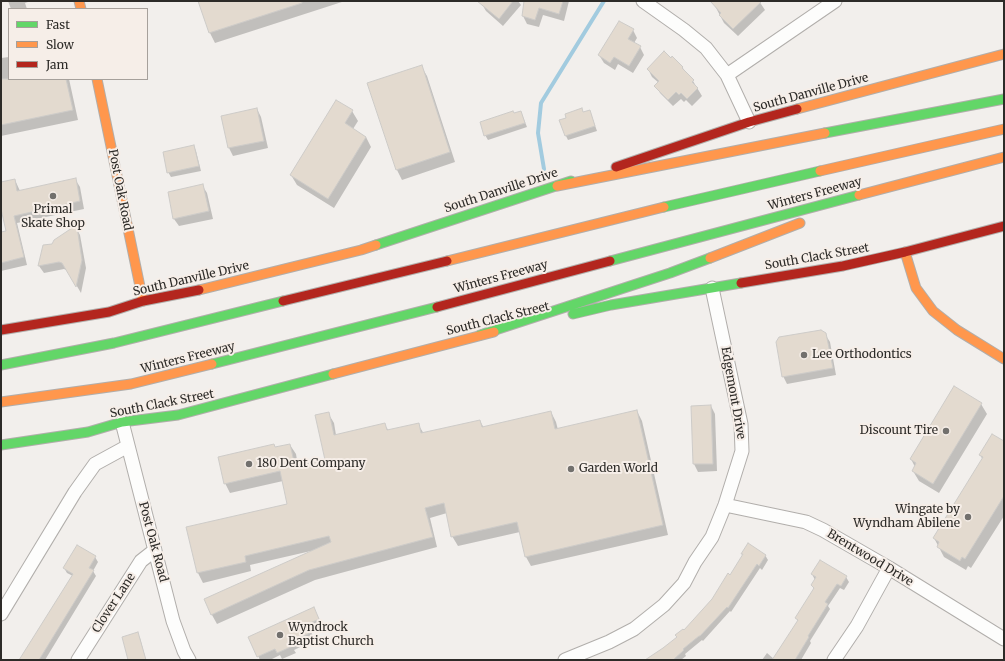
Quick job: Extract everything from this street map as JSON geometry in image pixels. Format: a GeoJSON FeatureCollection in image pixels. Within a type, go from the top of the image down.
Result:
{"type":"FeatureCollection","features":[{"type":"Feature","properties":{"kind":"main road","name":"South Danville Drive"},"geometry":{"type":"LineString","coordinates":[[1,330],[109,312],[142,301],[216,288],[361,250],[749,122],[1004,54]]}},
{"type":"Feature","properties":{"kind":"main road","name":"Post Oak Road"},"geometry":{"type":"LineString","coordinates":[[97,80],[142,301]]}},
{"type":"Feature","properties":{"kind":"main road"},"geometry":{"type":"LineString","coordinates":[[557,186],[1004,99]]}},
{"type":"Feature","properties":{"kind":"main road","name":"Winters Freeway"},"geometry":{"type":"LineString","coordinates":[[1,365],[114,343],[703,198],[1004,129]]}},
{"type":"Feature","properties":{"kind":"main road"},"geometry":{"type":"LineString","coordinates":[[855,206],[1004,157]]}},
{"type":"Feature","properties":{"kind":"main road","name":"Winters Freeway"},"geometry":{"type":"LineString","coordinates":[[1,402],[145,381],[347,331],[1004,157]]}},
{"type":"Feature","properties":{"kind":"main road"},"geometry":{"type":"LineString","coordinates":[[480,335],[670,273],[810,220]]}},
{"type":"Feature","properties":{"kind":"main road","name":"South Clack Street"},"geometry":{"type":"LineString","coordinates":[[1,445],[88,432],[122,422],[178,415],[213,407],[480,335],[611,305],[843,266],[905,252],[1004,226]]}},
{"type":"Feature","properties":{"kind":"main road"},"geometry":{"type":"LineString","coordinates":[[905,252],[916,288],[932,311],[957,330],[1004,359]]}},
{"type":"Feature","properties":{"kind":"street"},"geometry":{"type":"LineString","coordinates":[[643,1],[684,30],[706,48],[727,75],[749,122]]}},
{"type":"Feature","properties":{"kind":"street"},"geometry":{"type":"LineString","coordinates":[[727,75],[835,1]]}},
{"type":"Feature","properties":{"kind":"street","name":"Edgemont Drive"},"geometry":{"type":"LineString","coordinates":[[565,660],[609,642],[634,629],[664,605],[684,583],[695,562],[712,537],[725,505],[742,451],[741,424],[712,288]]}},
{"type":"Feature","properties":{"kind":"street","name":"Post Oak Road"},"geometry":{"type":"LineString","coordinates":[[122,422],[172,621],[189,660]]}},
{"type":"Feature","properties":{"kind":"street"},"geometry":{"type":"LineString","coordinates":[[1,614],[75,492],[95,464],[128,446]]}},
{"type":"Feature","properties":{"kind":"street","name":"Brentwood Drive"},"geometry":{"type":"LineString","coordinates":[[725,505],[806,522],[823,530],[890,568],[1004,639]]}},
{"type":"Feature","properties":{"kind":"street","name":"Clover Lane"},"geometry":{"type":"LineString","coordinates":[[78,660],[141,561],[155,550]]}},
{"type":"Feature","properties":{"kind":"street"},"geometry":{"type":"LineString","coordinates":[[834,660],[890,568]]}},
{"type":"Feature","properties":{"kind":"building"},"geometry":{"type":"Polygon","coordinates":[[[198,1],[302,1],[302,3],[209,33],[198,1]]]}},
{"type":"Feature","properties":{"kind":"building"},"geometry":{"type":"Polygon","coordinates":[[[477,1],[513,1],[499,19],[477,1]]]}},
{"type":"Feature","properties":{"kind":"building"},"geometry":{"type":"Polygon","coordinates":[[[524,1],[563,1],[559,14],[539,8],[535,20],[522,16],[524,1]]]}},
{"type":"Feature","properties":{"kind":"building"},"geometry":{"type":"Polygon","coordinates":[[[710,1],[762,1],[733,29],[719,15],[721,13],[710,1]]]}},
{"type":"Feature","properties":{"kind":"building"},"geometry":{"type":"Polygon","coordinates":[[[619,21],[634,29],[628,39],[641,46],[629,66],[614,57],[610,63],[598,55],[619,21]]]}},
{"type":"Feature","properties":{"kind":"building"},"geometry":{"type":"Polygon","coordinates":[[[664,51],[671,58],[672,56],[683,67],[682,68],[694,80],[692,82],[698,88],[687,99],[681,93],[679,95],[676,92],[668,100],[654,86],[659,81],[647,69],[664,51]]]}},
{"type":"Feature","properties":{"kind":"building"},"geometry":{"type":"Polygon","coordinates":[[[422,65],[450,152],[396,170],[367,83],[422,65]]]}},
{"type":"Feature","properties":{"kind":"building"},"geometry":{"type":"Polygon","coordinates":[[[1,79],[66,80],[73,110],[1,125],[1,79]]]}},
{"type":"Feature","properties":{"kind":"building"},"geometry":{"type":"Polygon","coordinates":[[[336,100],[353,110],[345,123],[366,137],[328,199],[290,175],[336,100]]]}},
{"type":"Feature","properties":{"kind":"building"},"geometry":{"type":"Polygon","coordinates":[[[257,108],[264,141],[228,148],[221,116],[257,108]]]}},
{"type":"Feature","properties":{"kind":"building"},"geometry":{"type":"Polygon","coordinates":[[[582,108],[583,112],[590,110],[595,126],[565,136],[559,120],[566,118],[565,114],[582,108]]]}},
{"type":"Feature","properties":{"kind":"building"},"geometry":{"type":"Polygon","coordinates":[[[513,111],[514,113],[521,111],[525,123],[484,136],[480,122],[513,111]]]}},
{"type":"Feature","properties":{"kind":"building"},"geometry":{"type":"Polygon","coordinates":[[[194,145],[199,166],[167,173],[163,152],[194,145]]]}},
{"type":"Feature","properties":{"kind":"building","name":"Primal Skate Shop"},"geometry":{"type":"Polygon","coordinates":[[[76,178],[80,201],[14,216],[24,257],[1,263],[1,232],[6,231],[1,209],[1,182],[15,179],[17,191],[76,178]]]}},
{"type":"Feature","properties":{"kind":"building"},"geometry":{"type":"Polygon","coordinates":[[[203,184],[209,211],[173,219],[168,192],[203,184]]]}},
{"type":"Feature","properties":{"kind":"building"},"geometry":{"type":"Polygon","coordinates":[[[75,226],[77,227],[82,260],[76,287],[62,263],[59,262],[38,266],[43,245],[52,244],[54,240],[75,226]]]}},
{"type":"Feature","properties":{"kind":"building","name":"Lee Orthodontics"},"geometry":{"type":"Polygon","coordinates":[[[821,330],[826,333],[833,368],[782,377],[776,342],[779,337],[821,330]]]}},
{"type":"Feature","properties":{"kind":"building","name":"Discount Tire"},"geometry":{"type":"Polygon","coordinates":[[[954,386],[982,403],[933,484],[912,471],[916,463],[910,459],[954,386]]]}},
{"type":"Feature","properties":{"kind":"building"},"geometry":{"type":"Polygon","coordinates":[[[711,405],[713,464],[693,464],[691,406],[711,405]]]}},
{"type":"Feature","properties":{"kind":"building"},"geometry":{"type":"Polygon","coordinates":[[[637,410],[663,525],[525,557],[517,522],[451,537],[444,503],[425,508],[433,537],[309,570],[211,615],[204,599],[331,542],[329,536],[245,556],[246,562],[197,573],[186,527],[287,504],[280,471],[224,484],[218,457],[274,444],[275,447],[290,444],[295,466],[325,460],[315,415],[329,412],[334,435],[385,423],[387,430],[419,423],[421,433],[480,420],[482,427],[551,411],[555,429],[637,410]]]}},
{"type":"Feature","properties":{"kind":"building","name":"Wingate by Wyndham Abilene"},"geometry":{"type":"Polygon","coordinates":[[[992,434],[1004,441],[1004,496],[965,559],[962,557],[960,561],[937,547],[939,542],[933,538],[983,457],[979,455],[992,434]]]}},
{"type":"Feature","properties":{"kind":"building"},"geometry":{"type":"Polygon","coordinates":[[[748,543],[766,555],[759,566],[757,564],[728,608],[727,607],[700,636],[683,649],[684,650],[673,660],[645,660],[677,637],[675,635],[683,629],[684,630],[712,599],[728,573],[730,575],[748,543]]]}},
{"type":"Feature","properties":{"kind":"building"},"geometry":{"type":"Polygon","coordinates":[[[77,545],[96,556],[89,568],[94,570],[39,660],[19,660],[73,574],[63,568],[77,545]]]}},
{"type":"Feature","properties":{"kind":"building"},"geometry":{"type":"Polygon","coordinates":[[[820,560],[847,576],[841,586],[837,584],[825,602],[828,604],[795,660],[772,660],[798,620],[795,618],[814,588],[811,585],[816,577],[811,574],[820,560]]]}},
{"type":"Feature","properties":{"kind":"building","name":"Wyndrock Baptist Church"},"geometry":{"type":"Polygon","coordinates":[[[314,607],[319,619],[308,624],[312,632],[291,642],[293,646],[277,653],[275,649],[257,657],[248,637],[314,607]]]}},
{"type":"Feature","properties":{"kind":"building"},"geometry":{"type":"Polygon","coordinates":[[[138,632],[146,660],[128,660],[122,637],[138,632]]]}},
{"type":"Feature","properties":{"kind":"waterway"},"geometry":{"type":"LineString","coordinates":[[544,169],[538,133],[541,103],[604,1]]}},
{"type":"Feature","properties":{"kind":"traffic: fast"},"geometry":{"type":"LineString","coordinates":[[825,133],[1004,99]]}},
{"type":"Feature","properties":{"kind":"traffic: fast"},"geometry":{"type":"LineString","coordinates":[[664,207],[820,171]]}},
{"type":"Feature","properties":{"kind":"traffic: fast"},"geometry":{"type":"LineString","coordinates":[[376,245],[571,181]]}},
{"type":"Feature","properties":{"kind":"traffic: fast"},"geometry":{"type":"LineString","coordinates":[[610,261],[859,195]]}},
{"type":"Feature","properties":{"kind":"traffic: fast"},"geometry":{"type":"LineString","coordinates":[[480,335],[670,273],[710,258]]}},
{"type":"Feature","properties":{"kind":"traffic: fast"},"geometry":{"type":"LineString","coordinates":[[573,314],[611,305],[741,283]]}},
{"type":"Feature","properties":{"kind":"traffic: fast"},"geometry":{"type":"LineString","coordinates":[[1,365],[114,343],[283,301]]}},
{"type":"Feature","properties":{"kind":"traffic: fast"},"geometry":{"type":"LineString","coordinates":[[212,364],[437,307]]}},
{"type":"Feature","properties":{"kind":"traffic: fast"},"geometry":{"type":"LineString","coordinates":[[1,445],[88,432],[122,422],[178,415],[333,374]]}},
{"type":"Feature","properties":{"kind":"traffic: slow"},"geometry":{"type":"LineString","coordinates":[[79,1],[81,8]]}},
{"type":"Feature","properties":{"kind":"traffic: slow"},"geometry":{"type":"LineString","coordinates":[[797,109],[1004,54]]}},
{"type":"Feature","properties":{"kind":"traffic: slow"},"geometry":{"type":"LineString","coordinates":[[97,80],[143,301]]}},
{"type":"Feature","properties":{"kind":"traffic: slow"},"geometry":{"type":"LineString","coordinates":[[820,171],[1004,129]]}},
{"type":"Feature","properties":{"kind":"traffic: slow"},"geometry":{"type":"LineString","coordinates":[[557,186],[825,133]]}},
{"type":"Feature","properties":{"kind":"traffic: slow"},"geometry":{"type":"LineString","coordinates":[[859,195],[1004,157]]}},
{"type":"Feature","properties":{"kind":"traffic: slow"},"geometry":{"type":"LineString","coordinates":[[447,261],[664,207]]}},
{"type":"Feature","properties":{"kind":"traffic: slow"},"geometry":{"type":"LineString","coordinates":[[710,258],[800,223]]}},
{"type":"Feature","properties":{"kind":"traffic: slow"},"geometry":{"type":"LineString","coordinates":[[199,290],[376,245]]}},
{"type":"Feature","properties":{"kind":"traffic: slow"},"geometry":{"type":"LineString","coordinates":[[905,252],[916,288],[933,311],[957,330],[1004,359]]}},
{"type":"Feature","properties":{"kind":"traffic: slow"},"geometry":{"type":"LineString","coordinates":[[333,374],[494,332]]}},
{"type":"Feature","properties":{"kind":"traffic: slow"},"geometry":{"type":"LineString","coordinates":[[1,402],[131,384],[212,364]]}},
{"type":"Feature","properties":{"kind":"traffic: jam"},"geometry":{"type":"LineString","coordinates":[[616,167],[749,122],[797,109]]}},
{"type":"Feature","properties":{"kind":"traffic: jam"},"geometry":{"type":"LineString","coordinates":[[741,283],[843,266],[905,252],[1004,226]]}},
{"type":"Feature","properties":{"kind":"traffic: jam"},"geometry":{"type":"LineString","coordinates":[[283,301],[447,261]]}},
{"type":"Feature","properties":{"kind":"traffic: jam"},"geometry":{"type":"LineString","coordinates":[[437,307],[610,261]]}},
{"type":"Feature","properties":{"kind":"traffic: jam"},"geometry":{"type":"LineString","coordinates":[[1,330],[109,312],[143,301],[199,290]]}},
{"type":"Feature","properties":{"kind":"place","name":"Primal Skate Shop"},"geometry":{"type":"Point","coordinates":[53,196]}},
{"type":"Feature","properties":{"kind":"place","name":"Lee Orthodontics"},"geometry":{"type":"Point","coordinates":[804,355]}},
{"type":"Feature","properties":{"kind":"place","name":"Discount Tire"},"geometry":{"type":"Point","coordinates":[946,431]}},
{"type":"Feature","properties":{"kind":"place","name":"180 Dent Company"},"geometry":{"type":"Point","coordinates":[249,464]}},
{"type":"Feature","properties":{"kind":"place","name":"Garden World"},"geometry":{"type":"Point","coordinates":[571,469]}},
{"type":"Feature","properties":{"kind":"place","name":"Wingate by Wyndham Abilene"},"geometry":{"type":"Point","coordinates":[968,517]}},
{"type":"Feature","properties":{"kind":"place","name":"Wyndrock Baptist Church"},"geometry":{"type":"Point","coordinates":[280,635]}}]}
